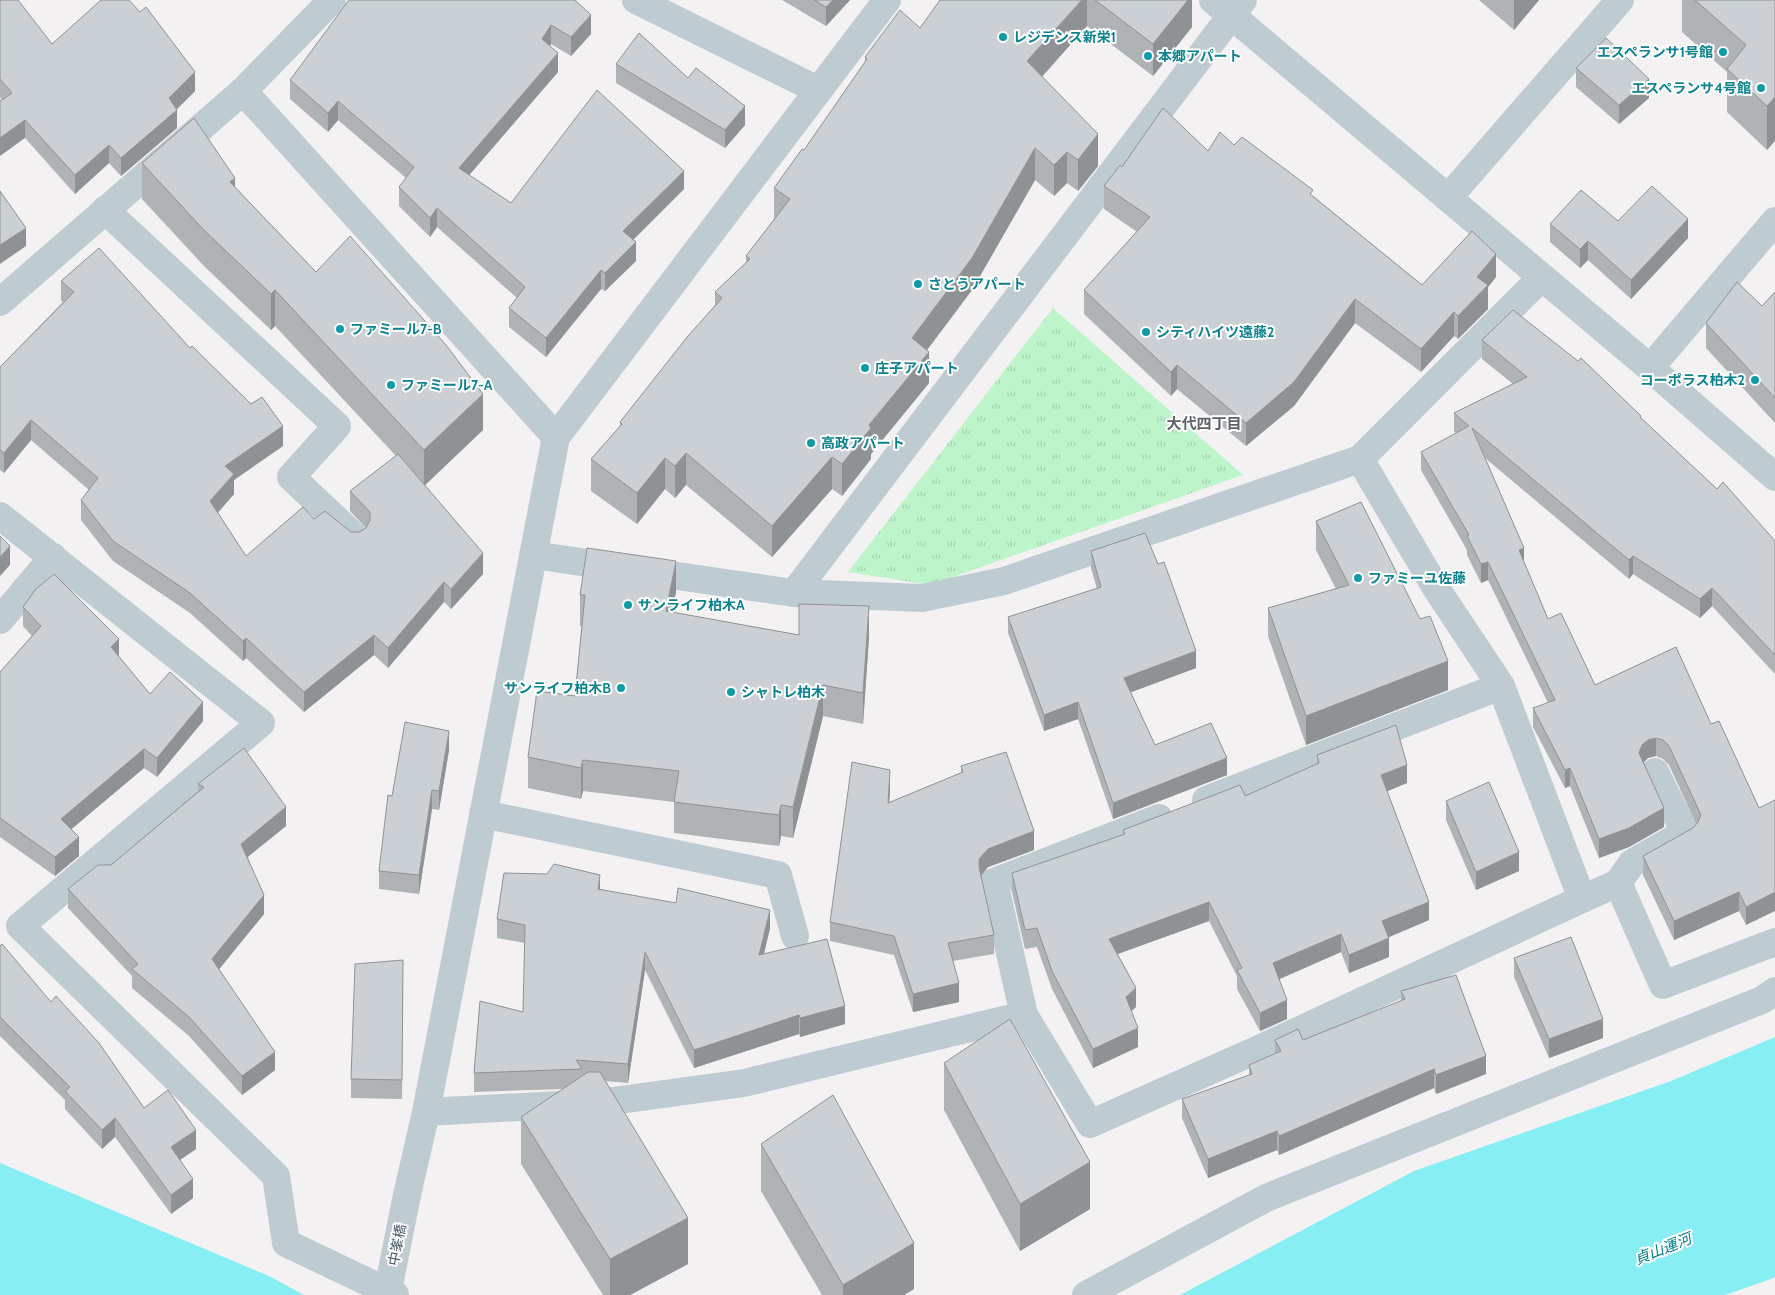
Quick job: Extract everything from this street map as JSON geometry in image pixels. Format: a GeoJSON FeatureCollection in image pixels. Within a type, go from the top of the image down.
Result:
{"type":"FeatureCollection","features":[{"type":"Feature","properties":{"kind":"street"},"geometry":{"type":"LineString","coordinates":[[0,302],[243,91],[332,0]]}},
{"type":"Feature","properties":{"kind":"street"},"geometry":{"type":"LineString","coordinates":[[636,0],[818,90]]}},
{"type":"Feature","properties":{"kind":"street"},"geometry":{"type":"LineString","coordinates":[[243,91],[556,437],[886,0]]}},
{"type":"Feature","properties":{"kind":"street"},"geometry":{"type":"LineString","coordinates":[[1448,198],[1620,0]]}},
{"type":"Feature","properties":{"kind":"street"},"geometry":{"type":"LineString","coordinates":[[794,593],[1229,4],[1448,198],[1650,368],[1775,478]]}},
{"type":"Feature","properties":{"kind":"street"},"geometry":{"type":"LineString","coordinates":[[106,210],[337,426],[291,477],[355,537]]}},
{"type":"Feature","properties":{"kind":"street"},"geometry":{"type":"LineString","coordinates":[[1650,368],[1775,221]]}},
{"type":"Feature","properties":{"kind":"street"},"geometry":{"type":"LineString","coordinates":[[533,555],[794,593],[922,598],[1004,581],[1360,459],[1541,278]]}},
{"type":"Feature","properties":{"kind":"street","name":"中峯橋"},"geometry":{"type":"LineString","coordinates":[[387,1295],[426,1112],[556,437]]}},
{"type":"Feature","properties":{"kind":"street"},"geometry":{"type":"LineString","coordinates":[[1360,459],[1436,588],[1501,686],[1582,898]]}},
{"type":"Feature","properties":{"kind":"street"},"geometry":{"type":"LineString","coordinates":[[0,516],[261,723],[20,926],[276,1176],[286,1243],[395,1295]]}},
{"type":"Feature","properties":{"kind":"street"},"geometry":{"type":"LineString","coordinates":[[0,620],[53,557]]}},
{"type":"Feature","properties":{"kind":"street"},"geometry":{"type":"LineString","coordinates":[[1501,686],[994,882],[1024,1015],[1090,1124],[1618,882],[1632,863],[1684,833],[1655,772]]}},
{"type":"Feature","properties":{"kind":"street"},"geometry":{"type":"LineString","coordinates":[[483,814],[778,875],[795,936]]}},
{"type":"Feature","properties":{"kind":"street"},"geometry":{"type":"LineString","coordinates":[[1618,882],[1663,985],[1775,942]]}},
{"type":"Feature","properties":{"kind":"street"},"geometry":{"type":"LineString","coordinates":[[1086,1295],[1266,1198],[1762,1000],[1775,990]]}},
{"type":"Feature","properties":{"kind":"street"},"geometry":{"type":"LineString","coordinates":[[426,1112],[598,1103],[744,1083],[1024,1015]]}},
{"type":"Feature","properties":{"kind":"green space"},"geometry":{"type":"Polygon","coordinates":[[[1053,308],[1243,475],[930,585],[848,572],[1053,308]]]}},
{"type":"Feature","properties":{"kind":"water","name":"貞山運河"},"geometry":{"type":"Polygon","coordinates":[[[1775,1037],[1775,1277],[1771,1279],[1725,1295],[1180,1295],[1414,1171],[1671,1081],[1775,1037]]]}},
{"type":"Feature","properties":{"kind":"water"},"geometry":{"type":"Polygon","coordinates":[[[0,1163],[269,1276],[304,1295],[0,1295],[0,1163]]]}},
{"type":"Feature","properties":{"kind":"building"},"geometry":{"type":"Polygon","coordinates":[[[0,0],[18,0],[52,44],[101,0],[129,0],[140,12],[146,7],[195,72],[169,98],[177,110],[121,158],[109,145],[75,175],[25,120],[0,138],[0,101],[12,93],[0,79],[0,0]]]}},
{"type":"Feature","properties":{"kind":"building"},"geometry":{"type":"Polygon","coordinates":[[[349,0],[575,0],[591,15],[571,37],[551,25],[542,39],[558,53],[459,168],[511,203],[597,90],[684,171],[623,231],[636,242],[605,273],[601,270],[546,338],[509,308],[525,287],[437,208],[430,218],[399,187],[414,167],[338,101],[328,113],[290,80],[349,0]]]}},
{"type":"Feature","properties":{"kind":"building"},"geometry":{"type":"Polygon","coordinates":[[[814,0],[833,0],[826,7],[814,0]]]}},
{"type":"Feature","properties":{"kind":"building"},"geometry":{"type":"Polygon","coordinates":[[[940,0],[1082,0],[1027,61],[1098,134],[1078,160],[1067,152],[1054,165],[1035,148],[972,258],[912,338],[929,352],[869,425],[871,428],[842,464],[832,457],[772,526],[686,453],[675,466],[665,458],[637,493],[591,459],[622,424],[620,422],[688,336],[722,298],[715,292],[750,259],[746,256],[790,199],[774,188],[802,149],[804,150],[867,59],[865,57],[900,10],[920,28],[940,0]]]}},
{"type":"Feature","properties":{"kind":"building"},"geometry":{"type":"Polygon","coordinates":[[[1095,0],[1188,0],[1153,44],[1095,0]]]}},
{"type":"Feature","properties":{"kind":"building"},"geometry":{"type":"Polygon","coordinates":[[[1695,0],[1775,0],[1775,97],[1767,106],[1727,69],[1746,45],[1695,0]]]}},
{"type":"Feature","properties":{"kind":"building"},"geometry":{"type":"Polygon","coordinates":[[[639,33],[688,78],[696,68],[745,106],[725,130],[616,64],[639,33]]]}},
{"type":"Feature","properties":{"kind":"building"},"geometry":{"type":"Polygon","coordinates":[[[1606,38],[1649,79],[1619,105],[1576,68],[1606,38]]]}},
{"type":"Feature","properties":{"kind":"building"},"geometry":{"type":"Polygon","coordinates":[[[1163,108],[1208,151],[1220,132],[1234,145],[1242,137],[1313,190],[1310,194],[1422,285],[1472,231],[1496,254],[1477,277],[1488,285],[1458,316],[1454,312],[1421,349],[1355,299],[1294,382],[1246,423],[1177,365],[1171,372],[1084,290],[1150,217],[1104,186],[1120,165],[1122,167],[1163,108]]]}},
{"type":"Feature","properties":{"kind":"building"},"geometry":{"type":"Polygon","coordinates":[[[194,118],[235,178],[230,182],[316,272],[350,236],[446,345],[483,394],[424,450],[275,290],[271,294],[204,230],[142,163],[194,118]]]}},
{"type":"Feature","properties":{"kind":"building"},"geometry":{"type":"Polygon","coordinates":[[[1652,186],[1688,219],[1631,280],[1588,241],[1580,249],[1550,224],[1581,190],[1618,221],[1652,186]]]}},
{"type":"Feature","properties":{"kind":"building"},"geometry":{"type":"Polygon","coordinates":[[[0,191],[26,228],[0,245],[0,191]]]}},
{"type":"Feature","properties":{"kind":"building"},"geometry":{"type":"Polygon","coordinates":[[[99,248],[190,348],[192,346],[251,404],[262,397],[283,426],[225,466],[234,474],[210,501],[246,556],[303,507],[314,519],[325,511],[351,532],[359,532],[366,528],[370,520],[370,512],[350,491],[398,454],[483,553],[451,589],[444,582],[388,648],[374,635],[304,692],[246,638],[243,641],[190,593],[113,541],[81,500],[98,478],[31,420],[4,453],[0,450],[0,367],[74,292],[61,281],[99,248]]]}},
{"type":"Feature","properties":{"kind":"building"},"geometry":{"type":"Polygon","coordinates":[[[1737,282],[1762,306],[1775,292],[1775,398],[1706,323],[1737,282]]]}},
{"type":"Feature","properties":{"kind":"building"},"geometry":{"type":"Polygon","coordinates":[[[1513,310],[1578,361],[1581,358],[1640,417],[1717,489],[1723,482],[1775,541],[1775,655],[1712,588],[1700,599],[1633,556],[1629,560],[1472,428],[1524,548],[1519,550],[1548,619],[1561,613],[1595,685],[1676,647],[1711,724],[1719,721],[1759,808],[1775,800],[1775,892],[1746,907],[1739,892],[1674,921],[1643,856],[1693,828],[1701,815],[1669,746],[1663,740],[1656,738],[1648,740],[1642,745],[1639,753],[1664,808],[1629,828],[1599,839],[1570,768],[1565,770],[1533,708],[1555,700],[1488,562],[1481,564],[1467,536],[1469,535],[1421,452],[1469,426],[1454,413],[1527,377],[1482,340],[1513,310]]]}},
{"type":"Feature","properties":{"kind":"building"},"geometry":{"type":"Polygon","coordinates":[[[1361,502],[1420,619],[1430,616],[1448,661],[1306,716],[1268,608],[1349,585],[1316,521],[1361,502]]]}},
{"type":"Feature","properties":{"kind":"building"},"geometry":{"type":"Polygon","coordinates":[[[1145,533],[1158,564],[1164,562],[1196,651],[1124,678],[1155,745],[1211,723],[1227,758],[1113,803],[1078,702],[1044,715],[1008,617],[1101,587],[1091,551],[1145,533]]]}},
{"type":"Feature","properties":{"kind":"building"},"geometry":{"type":"Polygon","coordinates":[[[0,536],[10,546],[0,557],[0,536]]]}},
{"type":"Feature","properties":{"kind":"building"},"geometry":{"type":"Polygon","coordinates":[[[587,548],[676,561],[666,611],[799,635],[799,604],[869,606],[863,693],[823,685],[793,807],[781,805],[779,815],[674,802],[679,771],[583,760],[581,768],[528,757],[537,691],[575,696],[585,595],[580,595],[587,548]]]}},
{"type":"Feature","properties":{"kind":"building"},"geometry":{"type":"Polygon","coordinates":[[[54,574],[119,639],[111,647],[150,694],[170,672],[203,702],[157,758],[144,749],[61,819],[79,837],[55,857],[0,818],[0,672],[41,626],[23,607],[35,590],[54,574]]]}},
{"type":"Feature","properties":{"kind":"building"},"geometry":{"type":"Polygon","coordinates":[[[405,722],[449,731],[439,791],[432,790],[419,875],[379,871],[388,795],[392,796],[405,722]]]}},
{"type":"Feature","properties":{"kind":"building"},"geometry":{"type":"Polygon","coordinates":[[[1396,725],[1407,765],[1381,775],[1429,902],[1382,921],[1389,938],[1349,955],[1341,934],[1273,963],[1287,1000],[1260,1013],[1237,970],[1242,968],[1209,902],[1109,939],[1136,988],[1126,997],[1138,1028],[1093,1049],[1052,971],[1037,928],[1025,930],[1012,873],[1125,834],[1123,830],[1240,785],[1245,796],[1319,763],[1317,755],[1396,725]]]}},
{"type":"Feature","properties":{"kind":"building"},"geometry":{"type":"Polygon","coordinates":[[[244,748],[286,807],[241,844],[264,895],[212,959],[275,1052],[242,1076],[189,1017],[132,969],[138,964],[68,889],[98,865],[111,865],[204,787],[198,784],[244,748]]]}},
{"type":"Feature","properties":{"kind":"building"},"geometry":{"type":"Polygon","coordinates":[[[1006,752],[1034,831],[988,849],[979,859],[979,867],[994,935],[948,943],[959,983],[913,994],[894,936],[830,922],[852,762],[890,770],[888,803],[963,772],[961,766],[1006,752]]]}},
{"type":"Feature","properties":{"kind":"building"},"geometry":{"type":"Polygon","coordinates":[[[1489,782],[1519,852],[1476,872],[1446,801],[1489,782]]]}},
{"type":"Feature","properties":{"kind":"building"},"geometry":{"type":"Polygon","coordinates":[[[554,864],[600,875],[598,889],[676,903],[678,888],[770,910],[759,955],[827,939],[845,1006],[800,1018],[799,1015],[694,1050],[645,952],[628,1064],[576,1060],[582,1069],[474,1073],[480,1001],[523,1012],[525,925],[497,919],[504,873],[547,874],[554,864]]]}},
{"type":"Feature","properties":{"kind":"building"},"geometry":{"type":"Polygon","coordinates":[[[1571,937],[1603,1019],[1549,1039],[1514,958],[1571,937]]]}},
{"type":"Feature","properties":{"kind":"building"},"geometry":{"type":"Polygon","coordinates":[[[2,944],[51,1002],[56,996],[99,1043],[144,1108],[168,1090],[196,1130],[171,1147],[193,1179],[171,1195],[115,1118],[102,1130],[65,1091],[70,1087],[0,1017],[0,946],[2,944]]]}},
{"type":"Feature","properties":{"kind":"building"},"geometry":{"type":"Polygon","coordinates":[[[403,960],[402,1080],[351,1079],[355,964],[403,960]]]}},
{"type":"Feature","properties":{"kind":"building"},"geometry":{"type":"Polygon","coordinates":[[[1456,975],[1486,1056],[1436,1075],[1434,1069],[1279,1136],[1277,1131],[1208,1159],[1182,1099],[1252,1074],[1249,1065],[1281,1051],[1275,1040],[1298,1029],[1303,1040],[1405,999],[1401,991],[1456,975]]]}},
{"type":"Feature","properties":{"kind":"building"},"geometry":{"type":"Polygon","coordinates":[[[1010,1019],[1090,1162],[1020,1204],[944,1063],[1010,1019]]]}},
{"type":"Feature","properties":{"kind":"building"},"geometry":{"type":"Polygon","coordinates":[[[588,1072],[600,1072],[688,1218],[610,1259],[521,1117],[588,1072]]]}},
{"type":"Feature","properties":{"kind":"building"},"geometry":{"type":"Polygon","coordinates":[[[833,1095],[914,1243],[843,1285],[761,1144],[833,1095]]]}},
{"type":"Feature","properties":{"kind":"place","name":"レジデンス新栄1"},"geometry":{"type":"Point","coordinates":[1003,37]}},
{"type":"Feature","properties":{"kind":"place","name":"エスペランサ1号館"},"geometry":{"type":"Point","coordinates":[1723,52]}},
{"type":"Feature","properties":{"kind":"place","name":"本郷アパート"},"geometry":{"type":"Point","coordinates":[1148,56]}},
{"type":"Feature","properties":{"kind":"place","name":"エスペランサ4号館"},"geometry":{"type":"Point","coordinates":[1761,88]}},
{"type":"Feature","properties":{"kind":"place","name":"さとうアパート"},"geometry":{"type":"Point","coordinates":[918,284]}},
{"type":"Feature","properties":{"kind":"place","name":"ファミール7-B"},"geometry":{"type":"Point","coordinates":[340,329]}},
{"type":"Feature","properties":{"kind":"place","name":"シティハイツ遠藤2"},"geometry":{"type":"Point","coordinates":[1146,332]}},
{"type":"Feature","properties":{"kind":"place","name":"庄子アパート"},"geometry":{"type":"Point","coordinates":[865,368]}},
{"type":"Feature","properties":{"kind":"place","name":"コーポラス柏木2"},"geometry":{"type":"Point","coordinates":[1755,380]}},
{"type":"Feature","properties":{"kind":"place","name":"ファミール7-A"},"geometry":{"type":"Point","coordinates":[391,385]}},
{"type":"Feature","properties":{"kind":"place","name":"高政アパート"},"geometry":{"type":"Point","coordinates":[811,443]}},
{"type":"Feature","properties":{"kind":"place","name":"ファミーユ佐藤"},"geometry":{"type":"Point","coordinates":[1358,578]}},
{"type":"Feature","properties":{"kind":"place","name":"サンライフ柏木A"},"geometry":{"type":"Point","coordinates":[628,605]}},
{"type":"Feature","properties":{"kind":"place","name":"サンライフ柏木B"},"geometry":{"type":"Point","coordinates":[621,688]}},
{"type":"Feature","properties":{"kind":"place","name":"シャトレ柏木"},"geometry":{"type":"Point","coordinates":[731,692]}},
{"type":"Feature","properties":{"kind":"district","name":"大代四丁目"},"geometry":{"type":"Point","coordinates":[1204,424]}}]}
